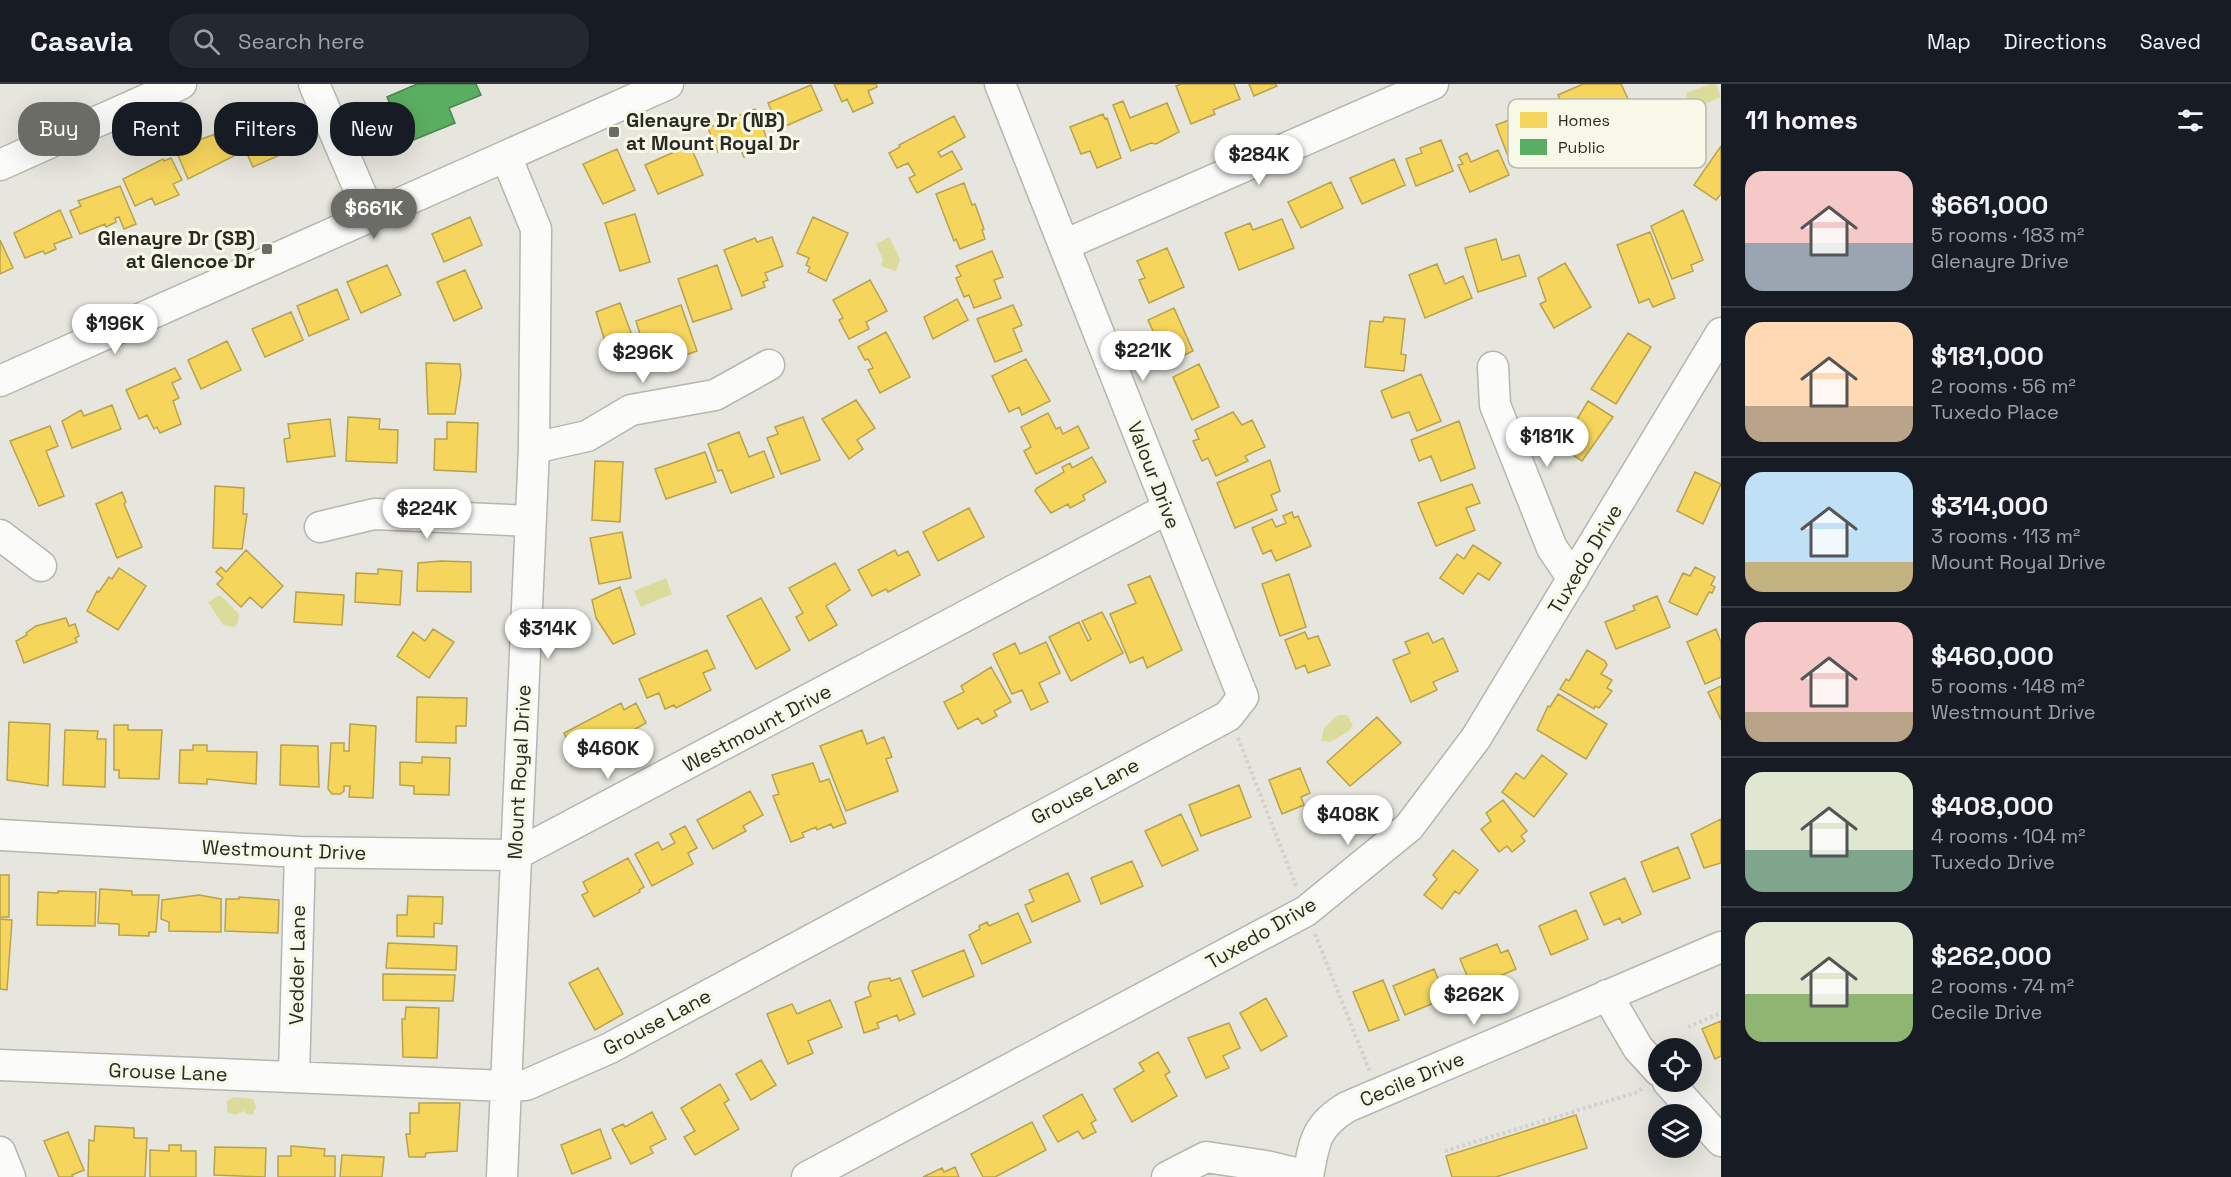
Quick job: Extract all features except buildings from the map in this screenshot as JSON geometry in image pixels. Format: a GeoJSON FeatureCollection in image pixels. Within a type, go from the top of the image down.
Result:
{"type":"FeatureCollection","features":[{"type":"Feature","properties":{"kind":"street"},"geometry":{"type":"LineString","coordinates":[[0,165],[181,84]]}},
{"type":"Feature","properties":{"kind":"street"},"geometry":{"type":"LineString","coordinates":[[314,84],[370,215]]}},
{"type":"Feature","properties":{"kind":"street"},"geometry":{"type":"LineString","coordinates":[[0,381],[668,84]]}},
{"type":"Feature","properties":{"kind":"street","name":"Valour Drive"},"geometry":{"type":"LineString","coordinates":[[1000,84],[1167,508],[1235,706]]}},
{"type":"Feature","properties":{"kind":"street"},"geometry":{"type":"LineString","coordinates":[[1064,245],[1434,84]]}},
{"type":"Feature","properties":{"kind":"street","name":"Mount Royal Drive"},"geometry":{"type":"LineString","coordinates":[[502,1177],[534,448],[536,229],[506,156]]}},
{"type":"Feature","properties":{"kind":"street","name":"Tuxedo Drive"},"geometry":{"type":"LineString","coordinates":[[807,1177],[1306,911],[1409,827],[1476,738],[1721,333]]}},
{"type":"Feature","properties":{"kind":"street"},"geometry":{"type":"LineString","coordinates":[[534,448],[587,436],[631,410],[715,395],[769,365]]}},
{"type":"Feature","properties":{"kind":"street"},"geometry":{"type":"LineString","coordinates":[[1493,367],[1495,405],[1552,548],[1573,579]]}},
{"type":"Feature","properties":{"kind":"street","name":"Westmount Drive"},"geometry":{"type":"LineString","coordinates":[[0,835],[300,852],[515,855],[1167,508]]}},
{"type":"Feature","properties":{"kind":"street"},"geometry":{"type":"LineString","coordinates":[[320,527],[374,514],[530,521]]}},
{"type":"Feature","properties":{"kind":"street"},"geometry":{"type":"LineString","coordinates":[[0,535],[41,566]]}},
{"type":"Feature","properties":{"kind":"street","name":"Grouse Lane"},"geometry":{"type":"LineString","coordinates":[[0,1065],[526,1085],[610,1048],[1235,706]]}},
{"type":"Feature","properties":{"kind":"street","name":"Vedder Lane"},"geometry":{"type":"LineString","coordinates":[[294,1077],[300,852]]}},
{"type":"Feature","properties":{"kind":"street","name":"Cecile Drive"},"geometry":{"type":"LineString","coordinates":[[1308,1176],[1313,1145],[1324,1124],[1347,1107],[1721,947]]}},
{"type":"Feature","properties":{"kind":"street"},"geometry":{"type":"LineString","coordinates":[[1607,995],[1648,1066]]}},
{"type":"Feature","properties":{"kind":"street"},"geometry":{"type":"LineString","coordinates":[[1668,1092],[1721,1141]]}},
{"type":"Feature","properties":{"kind":"street"},"geometry":{"type":"LineString","coordinates":[[0,1152],[10,1177]]}},
{"type":"Feature","properties":{"kind":"street"},"geometry":{"type":"LineString","coordinates":[[1167,1177],[1206,1157],[1266,1166],[1308,1176]]}},
{"type":"Feature","properties":{"kind":"path"},"geometry":{"type":"LineString","coordinates":[[1235,706],[1306,911]]}},
{"type":"Feature","properties":{"kind":"path"},"geometry":{"type":"LineString","coordinates":[[1324,953],[1378,1094]]}},
{"type":"Feature","properties":{"kind":"path"},"geometry":{"type":"LineString","coordinates":[[1688,1027],[1721,1013]]}},
{"type":"Feature","properties":{"kind":"path"},"geometry":{"type":"LineString","coordinates":[[1445,1151],[1648,1084]]}},
{"type":"Feature","properties":{"kind":"shaded area"},"geometry":{"type":"Polygon","coordinates":[[[1716,84],[1721,97],[1706,104],[1706,99],[1688,99],[1686,93],[1716,84]]]}},
{"type":"Feature","properties":{"kind":"shaded area"},"geometry":{"type":"Polygon","coordinates":[[[889,237],[900,259],[896,271],[881,266],[883,259],[876,244],[889,237]]]}},
{"type":"Feature","properties":{"kind":"shaded area"},"geometry":{"type":"Polygon","coordinates":[[[666,578],[672,594],[641,607],[634,591],[666,578]]]}},
{"type":"Feature","properties":{"kind":"shaded area"},"geometry":{"type":"Polygon","coordinates":[[[220,595],[239,614],[238,623],[234,627],[223,625],[208,602],[220,595]]]}},
{"type":"Feature","properties":{"kind":"shaded area"},"geometry":{"type":"Polygon","coordinates":[[[1338,715],[1347,715],[1353,725],[1348,732],[1330,742],[1321,741],[1324,728],[1338,715]]]}},
{"type":"Feature","properties":{"kind":"shaded area"},"geometry":{"type":"Polygon","coordinates":[[[234,1097],[253,1099],[256,1107],[253,1114],[248,1115],[244,1111],[235,1115],[227,1112],[227,1101],[234,1097]]]}},
{"type":"Feature","properties":{"kind":"place","name":"Glenayre Dr (NB) at Mount Royal Dr"},"geometry":{"type":"Point","coordinates":[614,132]}},
{"type":"Feature","properties":{"kind":"place","name":"Glenayre Dr (SB) at Glencoe Dr"},"geometry":{"type":"Point","coordinates":[267,249]}}]}
